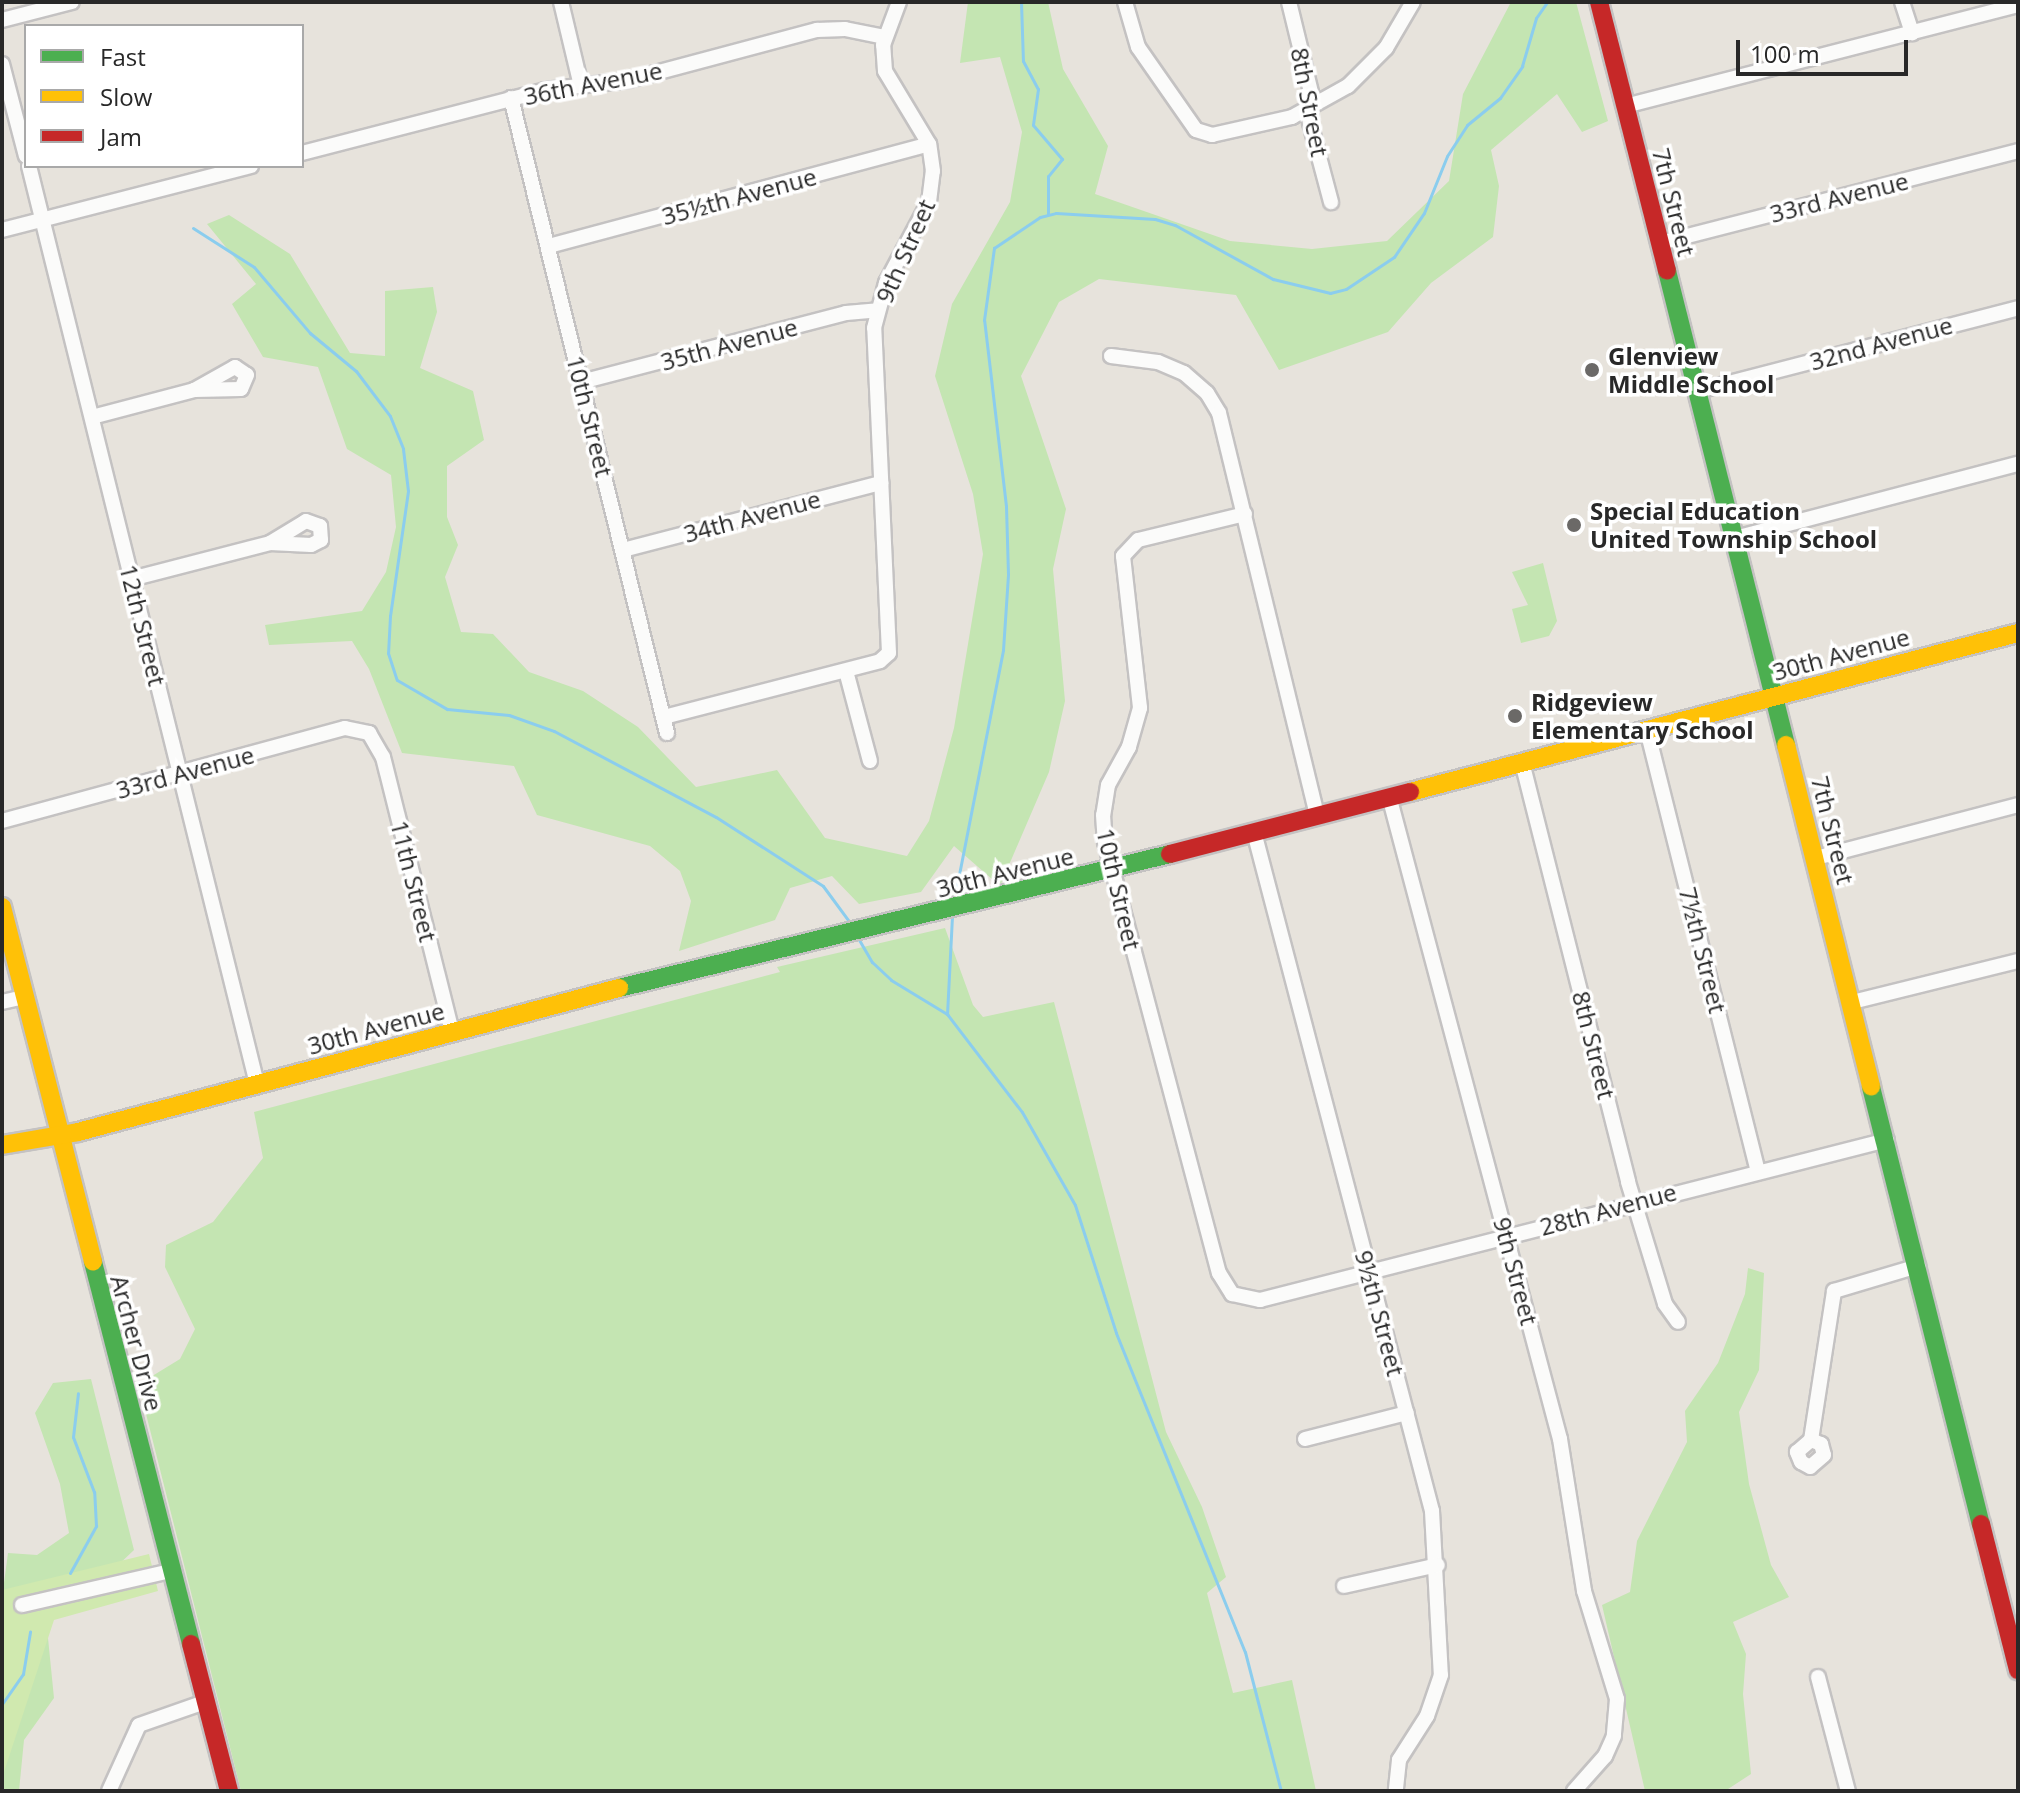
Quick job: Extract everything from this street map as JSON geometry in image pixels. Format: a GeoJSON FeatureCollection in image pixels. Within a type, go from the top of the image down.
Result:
{"type":"FeatureCollection","features":[{"type":"Feature","properties":{"kind":"street"},"geometry":{"type":"LineString","coordinates":[[2,20],[72,2]]}},
{"type":"Feature","properties":{"kind":"street"},"geometry":{"type":"LineString","coordinates":[[561,2],[581,86]]}},
{"type":"Feature","properties":{"kind":"street","name":"9th Street"},"geometry":{"type":"LineString","coordinates":[[846,671],[886,659],[891,642],[881,483],[878,310],[886,283],[929,202],[933,171],[929,144],[888,80],[885,37],[899,2]]}},
{"type":"Feature","properties":{"kind":"street"},"geometry":{"type":"LineString","coordinates":[[1125,2],[1138,47],[1201,134],[1238,132],[1313,109],[1373,63],[1413,2]]}},
{"type":"Feature","properties":{"kind":"street","name":"8th Street"},"geometry":{"type":"LineString","coordinates":[[1289,2],[1313,109],[1310,123],[1331,202]]}},
{"type":"Feature","properties":{"kind":"street","name":"7th Street"},"geometry":{"type":"LineString","coordinates":[[1599,2],[2018,1670]]}},
{"type":"Feature","properties":{"kind":"street"},"geometry":{"type":"LineString","coordinates":[[1902,2],[1912,33]]}},
{"type":"Feature","properties":{"kind":"street"},"geometry":{"type":"LineString","coordinates":[[1625,106],[2018,5]]}},
{"type":"Feature","properties":{"kind":"street","name":"36th Avenue"},"geometry":{"type":"LineString","coordinates":[[304,152],[511,98],[629,80],[817,30],[845,29],[885,37]]}},
{"type":"Feature","properties":{"kind":"street"},"geometry":{"type":"LineString","coordinates":[[2,64],[24,148]]}},
{"type":"Feature","properties":{"kind":"street","name":"10th Street"},"geometry":{"type":"LineString","coordinates":[[511,98],[667,733]]}},
{"type":"Feature","properties":{"kind":"street","name":"35½th Avenue"},"geometry":{"type":"LineString","coordinates":[[549,246],[929,144]]}},
{"type":"Feature","properties":{"kind":"street","name":"33rd Avenue"},"geometry":{"type":"LineString","coordinates":[[1660,243],[2018,151]]}},
{"type":"Feature","properties":{"kind":"street","name":"12th Street"},"geometry":{"type":"LineString","coordinates":[[30,168],[257,1084]]}},
{"type":"Feature","properties":{"kind":"street"},"geometry":{"type":"LineString","coordinates":[[2,230],[243,168]]}},
{"type":"Feature","properties":{"kind":"street","name":"32nd Avenue"},"geometry":{"type":"LineString","coordinates":[[1698,391],[2018,308]]}},
{"type":"Feature","properties":{"kind":"street","name":"35th Avenue"},"geometry":{"type":"LineString","coordinates":[[581,382],[846,313],[878,310]]}},
{"type":"Feature","properties":{"kind":"street"},"geometry":{"type":"LineString","coordinates":[[1111,356],[1158,362],[1184,373],[1207,393],[1224,429],[1317,816]]}},
{"type":"Feature","properties":{"kind":"street"},"geometry":{"type":"LineString","coordinates":[[92,417],[194,390]]}},
{"type":"Feature","properties":{"kind":"street"},"geometry":{"type":"LineString","coordinates":[[1735,538],[2018,464]]}},
{"type":"Feature","properties":{"kind":"street","name":"34th Avenue"},"geometry":{"type":"LineString","coordinates":[[623,550],[881,483]]}},
{"type":"Feature","properties":{"kind":"street","name":"10th Street"},"geometry":{"type":"LineString","coordinates":[[1237,1296],[1219,1273],[1103,828],[1105,794],[1129,747],[1140,708],[1123,556],[1138,540],[1245,514]]}},
{"type":"Feature","properties":{"kind":"street"},"geometry":{"type":"LineString","coordinates":[[131,579],[270,543]]}},
{"type":"Feature","properties":{"kind":"street","name":"30th Avenue"},"geometry":{"type":"LineString","coordinates":[[2,1145],[59,1135],[734,959],[1113,869],[2018,633]]}},
{"type":"Feature","properties":{"kind":"street"},"geometry":{"type":"LineString","coordinates":[[664,717],[846,671],[870,761]]}},
{"type":"Feature","properties":{"kind":"street","name":"33rd Avenue"},"geometry":{"type":"LineString","coordinates":[[2,821],[345,728],[369,733]]}},
{"type":"Feature","properties":{"kind":"street","name":"7½th Street"},"geometry":{"type":"LineString","coordinates":[[1647,730],[1758,1171]]}},
{"type":"Feature","properties":{"kind":"street","name":"11th Street"},"geometry":{"type":"LineString","coordinates":[[369,733],[383,757],[452,1032]]}},
{"type":"Feature","properties":{"kind":"street","name":"8th Street"},"geometry":{"type":"LineString","coordinates":[[1522,762],[1636,1202],[1665,1304],[1678,1322]]}},
{"type":"Feature","properties":{"kind":"street","name":"9th Street"},"geometry":{"type":"LineString","coordinates":[[1389,796],[1566,1466],[1584,1591],[1617,1699],[1609,1747],[1598,1767],[1574,1791]]}},
{"type":"Feature","properties":{"kind":"street"},"geometry":{"type":"LineString","coordinates":[[1816,858],[2018,805]]}},
{"type":"Feature","properties":{"kind":"street","name":"9½th Street"},"geometry":{"type":"LineString","coordinates":[[1254,832],[1432,1511],[1438,1565],[1439,1687],[1399,1760],[1396,1791]]}},
{"type":"Feature","properties":{"kind":"street","name":"Archer Drive"},"geometry":{"type":"LineString","coordinates":[[2,907],[229,1791]]}},
{"type":"Feature","properties":{"kind":"street"},"geometry":{"type":"LineString","coordinates":[[1852,1002],[2018,961]]}},
{"type":"Feature","properties":{"kind":"street"},"geometry":{"type":"LineString","coordinates":[[2,1002],[24,997]]}},
{"type":"Feature","properties":{"kind":"street","name":"28th Avenue"},"geometry":{"type":"LineString","coordinates":[[1237,1296],[1260,1300],[1887,1140]]}},
{"type":"Feature","properties":{"kind":"street"},"geometry":{"type":"LineString","coordinates":[[1811,1440],[1834,1291],[1918,1266]]}},
{"type":"Feature","properties":{"kind":"street"},"geometry":{"type":"LineString","coordinates":[[1305,1439],[1407,1413]]}},
{"type":"Feature","properties":{"kind":"street"},"geometry":{"type":"LineString","coordinates":[[1344,1586],[1438,1565]]}},
{"type":"Feature","properties":{"kind":"street"},"geometry":{"type":"LineString","coordinates":[[22,1605],[171,1571]]}},
{"type":"Feature","properties":{"kind":"street"},"geometry":{"type":"LineString","coordinates":[[1818,1677],[1848,1791]]}},
{"type":"Feature","properties":{"kind":"street"},"geometry":{"type":"LineString","coordinates":[[109,1791],[139,1725],[205,1702]]}},
{"type":"Feature","properties":{"kind":"green space"},"geometry":{"type":"Polygon","coordinates":[[[968,2],[1048,2],[1063,69],[1108,146],[1095,194],[1230,241],[1312,249],[1387,241],[1449,181],[1463,94],[1511,2],[1576,2],[1608,121],[1582,132],[1557,94],[1491,150],[1499,186],[1493,237],[1431,283],[1388,332],[1279,370],[1236,295],[1099,279],[1059,302],[1021,376],[1066,509],[1053,569],[1065,701],[1049,772],[1000,886],[954,846],[921,892],[859,904],[832,876],[790,888],[775,920],[679,951],[691,901],[680,871],[650,846],[537,815],[514,766],[402,753],[369,669],[352,641],[269,645],[265,625],[362,611],[386,572],[396,527],[391,475],[347,449],[318,367],[263,357],[232,304],[256,284],[207,224],[229,215],[290,254],[350,353],[385,356],[385,291],[433,287],[437,312],[420,368],[473,391],[484,440],[447,466],[447,517],[458,545],[445,577],[461,632],[493,634],[529,672],[583,691],[638,727],[696,787],[777,770],[825,838],[907,856],[929,821],[954,728],[983,554],[973,494],[935,376],[952,304],[1010,202],[1022,132],[1000,57],[960,63],[968,2]]]}},
{"type":"Feature","properties":{"kind":"green space"},"geometry":{"type":"Polygon","coordinates":[[[1543,563],[1557,621],[1549,636],[1521,643],[1512,609],[1528,605],[1512,572],[1543,563]]]}},
{"type":"Feature","properties":{"kind":"green space"},"geometry":{"type":"Polygon","coordinates":[[[945,928],[973,1005],[983,1017],[1054,1002],[1166,1432],[1202,1507],[1226,1577],[1207,1593],[1233,1693],[1292,1680],[1316,1791],[241,1791],[141,1394],[149,1392],[149,1378],[180,1359],[195,1329],[165,1267],[166,1245],[213,1222],[263,1158],[254,1112],[780,972],[777,967],[945,928]]]}},
{"type":"Feature","properties":{"kind":"green space"},"geometry":{"type":"Polygon","coordinates":[[[1748,1268],[1764,1273],[1759,1370],[1739,1412],[1749,1484],[1771,1565],[1789,1597],[1733,1622],[1746,1654],[1743,1694],[1751,1774],[1725,1791],[1645,1791],[1602,1605],[1630,1592],[1637,1541],[1687,1442],[1685,1411],[1718,1363],[1745,1294],[1748,1268]]]}},
{"type":"Feature","properties":{"kind":"green space"},"geometry":{"type":"Polygon","coordinates":[[[91,1379],[134,1550],[114,1569],[2,1598],[8,1553],[37,1555],[69,1533],[60,1484],[35,1413],[53,1383],[91,1379]]]}},
{"type":"Feature","properties":{"kind":"green space"},"geometry":{"type":"Polygon","coordinates":[[[149,1554],[158,1591],[54,1620],[2,1778],[2,1590],[149,1554]]]}},
{"type":"Feature","properties":{"kind":"green space"},"geometry":{"type":"Polygon","coordinates":[[[46,1618],[54,1698],[24,1740],[19,1791],[2,1791],[2,1650],[46,1618]]]}},
{"type":"Feature","properties":{"kind":"waterway"},"geometry":{"type":"LineString","coordinates":[[1021,2],[1023,61],[1038,89],[1033,125],[1062,159],[1048,176],[1048,214]]}},
{"type":"Feature","properties":{"kind":"waterway"},"geometry":{"type":"LineString","coordinates":[[954,900],[1003,650],[1008,574],[1006,506],[984,320],[994,248],[1040,217],[1056,213],[1155,219],[1175,225],[1273,279],[1330,293],[1346,289],[1394,257],[1424,213],[1447,156],[1467,125],[1500,98],[1522,66],[1536,18],[1547,2]]}},
{"type":"Feature","properties":{"kind":"waterway"},"geometry":{"type":"LineString","coordinates":[[193,228],[254,267],[310,333],[356,371],[390,416],[403,449],[408,491],[390,616],[388,653],[397,680],[447,709],[509,715],[554,731],[716,817],[823,886],[851,924]]}},
{"type":"Feature","properties":{"kind":"waterway"},"geometry":{"type":"LineString","coordinates":[[952,916],[947,1014],[1022,1112],[1075,1205],[1116,1333],[1245,1652],[1281,1791]]}},
{"type":"Feature","properties":{"kind":"waterway"},"geometry":{"type":"LineString","coordinates":[[858,938],[872,962],[891,980],[947,1014]]}},
{"type":"Feature","properties":{"kind":"waterway"},"geometry":{"type":"LineString","coordinates":[[70,1573],[96,1526],[94,1492],[73,1437],[78,1393]]}},
{"type":"Feature","properties":{"kind":"waterway"},"geometry":{"type":"LineString","coordinates":[[2,1704],[23,1674],[30,1632]]}},
{"type":"Feature","properties":{"kind":"traffic: fast"},"geometry":{"type":"LineString","coordinates":[[1667,271],[1786,745]]}},
{"type":"Feature","properties":{"kind":"traffic: fast"},"geometry":{"type":"LineString","coordinates":[[619,988],[1170,854]]}},
{"type":"Feature","properties":{"kind":"traffic: fast"},"geometry":{"type":"LineString","coordinates":[[1871,1087],[1981,1524]]}},
{"type":"Feature","properties":{"kind":"traffic: fast"},"geometry":{"type":"LineString","coordinates":[[93,1262],[191,1644]]}},
{"type":"Feature","properties":{"kind":"traffic: slow"},"geometry":{"type":"LineString","coordinates":[[1410,792],[2018,633]]}},
{"type":"Feature","properties":{"kind":"traffic: slow"},"geometry":{"type":"LineString","coordinates":[[1786,745],[1871,1087]]}},
{"type":"Feature","properties":{"kind":"traffic: slow"},"geometry":{"type":"LineString","coordinates":[[2,907],[93,1262]]}},
{"type":"Feature","properties":{"kind":"traffic: slow"},"geometry":{"type":"LineString","coordinates":[[2,1145],[78,1132],[619,988]]}},
{"type":"Feature","properties":{"kind":"traffic: jam"},"geometry":{"type":"LineString","coordinates":[[1599,2],[1667,271]]}},
{"type":"Feature","properties":{"kind":"traffic: jam"},"geometry":{"type":"LineString","coordinates":[[1170,854],[1410,792]]}},
{"type":"Feature","properties":{"kind":"traffic: jam"},"geometry":{"type":"LineString","coordinates":[[1981,1524],[2018,1670]]}},
{"type":"Feature","properties":{"kind":"traffic: jam"},"geometry":{"type":"LineString","coordinates":[[191,1644],[229,1791]]}},
{"type":"Feature","properties":{"kind":"place","name":"Glenview Middle School"},"geometry":{"type":"Point","coordinates":[1592,370]}},
{"type":"Feature","properties":{"kind":"place","name":"Special Education United Township School"},"geometry":{"type":"Point","coordinates":[1574,525]}},
{"type":"Feature","properties":{"kind":"place","name":"Ridgeview Elementary School"},"geometry":{"type":"Point","coordinates":[1515,716]}}]}
